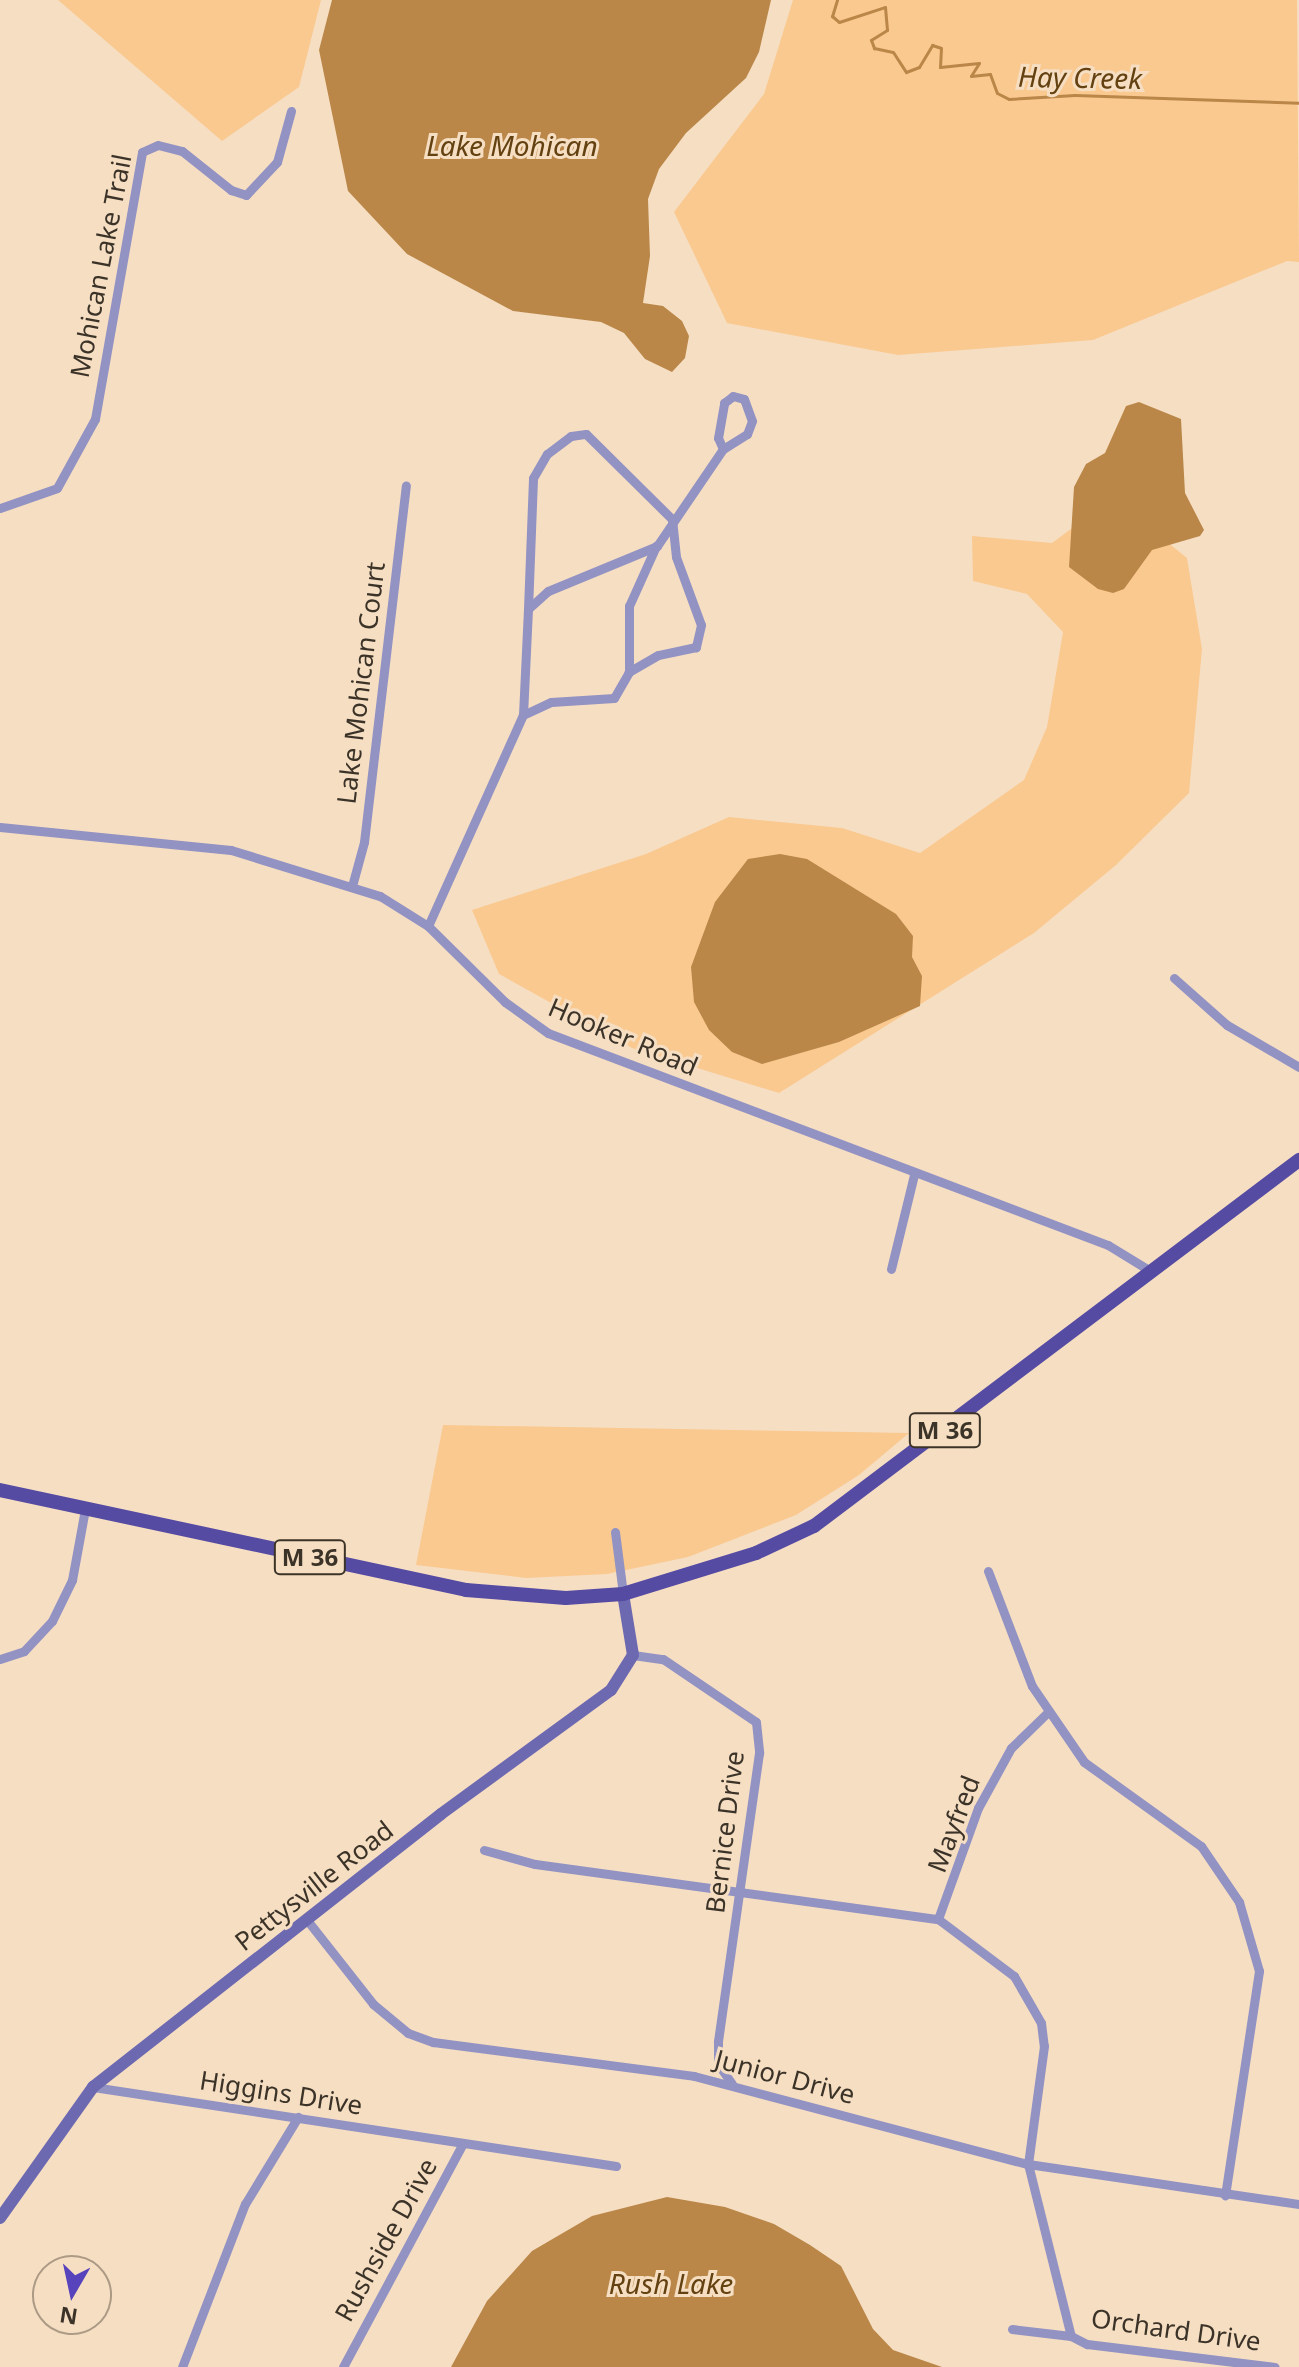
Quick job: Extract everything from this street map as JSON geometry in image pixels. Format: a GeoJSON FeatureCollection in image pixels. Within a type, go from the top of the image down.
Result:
{"type":"FeatureCollection","features":[{"type":"Feature","properties":{"kind":"main road","name":"M 36"},"geometry":{"type":"LineString","coordinates":[[0,1490],[466,1590],[566,1598],[623,1594],[756,1553],[814,1526],[1299,1160]]}},
{"type":"Feature","properties":{"kind":"main road"},"geometry":{"type":"LineString","coordinates":[[623,1594],[633,1655]]}},
{"type":"Feature","properties":{"kind":"main road","name":"Pettysville Road"},"geometry":{"type":"LineString","coordinates":[[0,2218],[93,2087],[611,1690],[633,1655]]}},
{"type":"Feature","properties":{"kind":"street","name":"Mohican Lake Trail"},"geometry":{"type":"LineString","coordinates":[[0,508],[57,488],[95,419],[142,152],[158,145],[182,151],[231,190],[246,195],[277,162],[291,111]]}},
{"type":"Feature","properties":{"kind":"street"},"geometry":{"type":"LineString","coordinates":[[629,672],[629,606],[672,519],[723,449],[747,434],[752,421],[744,399],[733,396],[724,403],[718,438],[723,449]]}},
{"type":"Feature","properties":{"kind":"street"},"geometry":{"type":"LineString","coordinates":[[428,926],[523,715],[533,478],[547,454],[571,436],[588,436],[672,519],[676,557],[701,625],[699,643],[691,650],[645,659],[629,672],[614,698],[551,702],[523,715]]}},
{"type":"Feature","properties":{"kind":"street","name":"Lake Mohican Court"},"geometry":{"type":"LineString","coordinates":[[352,886],[364,842],[406,485]]}},
{"type":"Feature","properties":{"kind":"street"},"geometry":{"type":"LineString","coordinates":[[528,609],[548,591],[657,546]]}},
{"type":"Feature","properties":{"kind":"street","name":"Hooker Road"},"geometry":{"type":"LineString","coordinates":[[0,827],[180,842],[231,850],[352,886],[401,906],[428,926],[505,1002],[548,1033],[914,1175],[1108,1245],[1152,1272]]}},
{"type":"Feature","properties":{"kind":"street"},"geometry":{"type":"LineString","coordinates":[[1174,978],[1227,1025],[1299,1067]]}},
{"type":"Feature","properties":{"kind":"street"},"geometry":{"type":"LineString","coordinates":[[891,1269],[914,1175]]}},
{"type":"Feature","properties":{"kind":"street"},"geometry":{"type":"LineString","coordinates":[[0,1659],[24,1651],[52,1621],[72,1580],[85,1509]]}},
{"type":"Feature","properties":{"kind":"street"},"geometry":{"type":"LineString","coordinates":[[615,1532],[623,1594]]}},
{"type":"Feature","properties":{"kind":"street"},"geometry":{"type":"LineString","coordinates":[[988,1571],[1047,1713],[1084,1762],[1201,1846],[1239,1902],[1259,1971],[1225,2195]]}},
{"type":"Feature","properties":{"kind":"street","name":"Bernice Drive"},"geometry":{"type":"LineString","coordinates":[[633,1655],[663,1659],[756,1722],[759,1753],[718,2042],[718,2064],[733,2084]]}},
{"type":"Feature","properties":{"kind":"street","name":"Mayfred"},"geometry":{"type":"LineString","coordinates":[[938,1919],[985,1796],[1011,1748],[1047,1713]]}},
{"type":"Feature","properties":{"kind":"street"},"geometry":{"type":"LineString","coordinates":[[484,1850],[535,1864],[938,1919],[1014,1976],[1041,2023],[1044,2046],[1028,2164],[1071,2336]]}},
{"type":"Feature","properties":{"kind":"street","name":"Junior Drive"},"geometry":{"type":"LineString","coordinates":[[307,1920],[373,2004],[408,2033],[485,2051],[733,2084],[1028,2164],[1299,2204]]}},
{"type":"Feature","properties":{"kind":"street","name":"Higgins Drive"},"geometry":{"type":"LineString","coordinates":[[93,2087],[462,2145]]}},
{"type":"Feature","properties":{"kind":"street"},"geometry":{"type":"LineString","coordinates":[[182,2367],[245,2204],[298,2117]]}},
{"type":"Feature","properties":{"kind":"street","name":"Rushside Drive"},"geometry":{"type":"LineString","coordinates":[[343,2367],[462,2145],[566,2155],[616,2166]]}},
{"type":"Feature","properties":{"kind":"street","name":"Orchard Drive"},"geometry":{"type":"LineString","coordinates":[[1012,2329],[1071,2336],[1087,2344],[1275,2367]]}},
{"type":"Feature","properties":{"kind":"shaded area"},"geometry":{"type":"Polygon","coordinates":[[[58,0],[321,0],[299,87],[222,141],[58,0]]]}},
{"type":"Feature","properties":{"kind":"shaded area"},"geometry":{"type":"Polygon","coordinates":[[[793,0],[1297,0],[1299,262],[1287,261],[1093,340],[898,355],[727,323],[674,212],[764,94],[793,0]]]}},
{"type":"Feature","properties":{"kind":"shaded area"},"geometry":{"type":"Polygon","coordinates":[[[1113,498],[1187,558],[1202,649],[1189,793],[1116,865],[1034,933],[779,1093],[632,1048],[499,974],[472,910],[646,854],[729,817],[842,828],[920,853],[1024,780],[1047,727],[1063,632],[1027,594],[973,581],[972,536],[1052,543],[1113,498]]]}},
{"type":"Feature","properties":{"kind":"shaded area"},"geometry":{"type":"Polygon","coordinates":[[[443,1425],[909,1433],[859,1475],[796,1515],[688,1557],[607,1574],[526,1578],[416,1565],[443,1425]]]}},
{"type":"Feature","properties":{"kind":"water","name":"Lake Mohican"},"geometry":{"type":"Polygon","coordinates":[[[332,0],[771,0],[759,52],[746,78],[686,133],[659,169],[648,199],[650,256],[643,303],[663,306],[682,321],[689,336],[685,358],[672,372],[645,359],[624,333],[601,322],[513,311],[407,254],[348,191],[319,50],[332,0]]]}},
{"type":"Feature","properties":{"kind":"water"},"geometry":{"type":"Polygon","coordinates":[[[1139,402],[1181,419],[1185,493],[1204,530],[1200,536],[1152,550],[1124,589],[1113,593],[1098,589],[1069,567],[1074,487],[1086,464],[1105,453],[1126,406],[1139,402]]]}},
{"type":"Feature","properties":{"kind":"water"},"geometry":{"type":"Polygon","coordinates":[[[780,854],[807,859],[896,914],[913,936],[912,957],[922,976],[920,1006],[839,1042],[762,1064],[732,1052],[709,1030],[694,1002],[691,967],[715,902],[748,859],[780,854]]]}},
{"type":"Feature","properties":{"kind":"water","name":"Rush Lake"},"geometry":{"type":"Polygon","coordinates":[[[667,2197],[725,2207],[774,2224],[810,2245],[841,2266],[873,2329],[893,2350],[942,2367],[451,2367],[487,2301],[532,2251],[592,2216],[667,2197]]]}},
{"type":"Feature","properties":{"kind":"waterway","name":"Hay Creek"},"geometry":{"type":"LineString","coordinates":[[837,0],[832,16],[839,22],[885,7],[887,30],[871,40],[874,48],[893,52],[906,72],[919,67],[932,45],[941,48],[940,67],[979,63],[971,76],[990,74],[997,93],[1009,99],[1075,95],[1299,103]]}}]}
